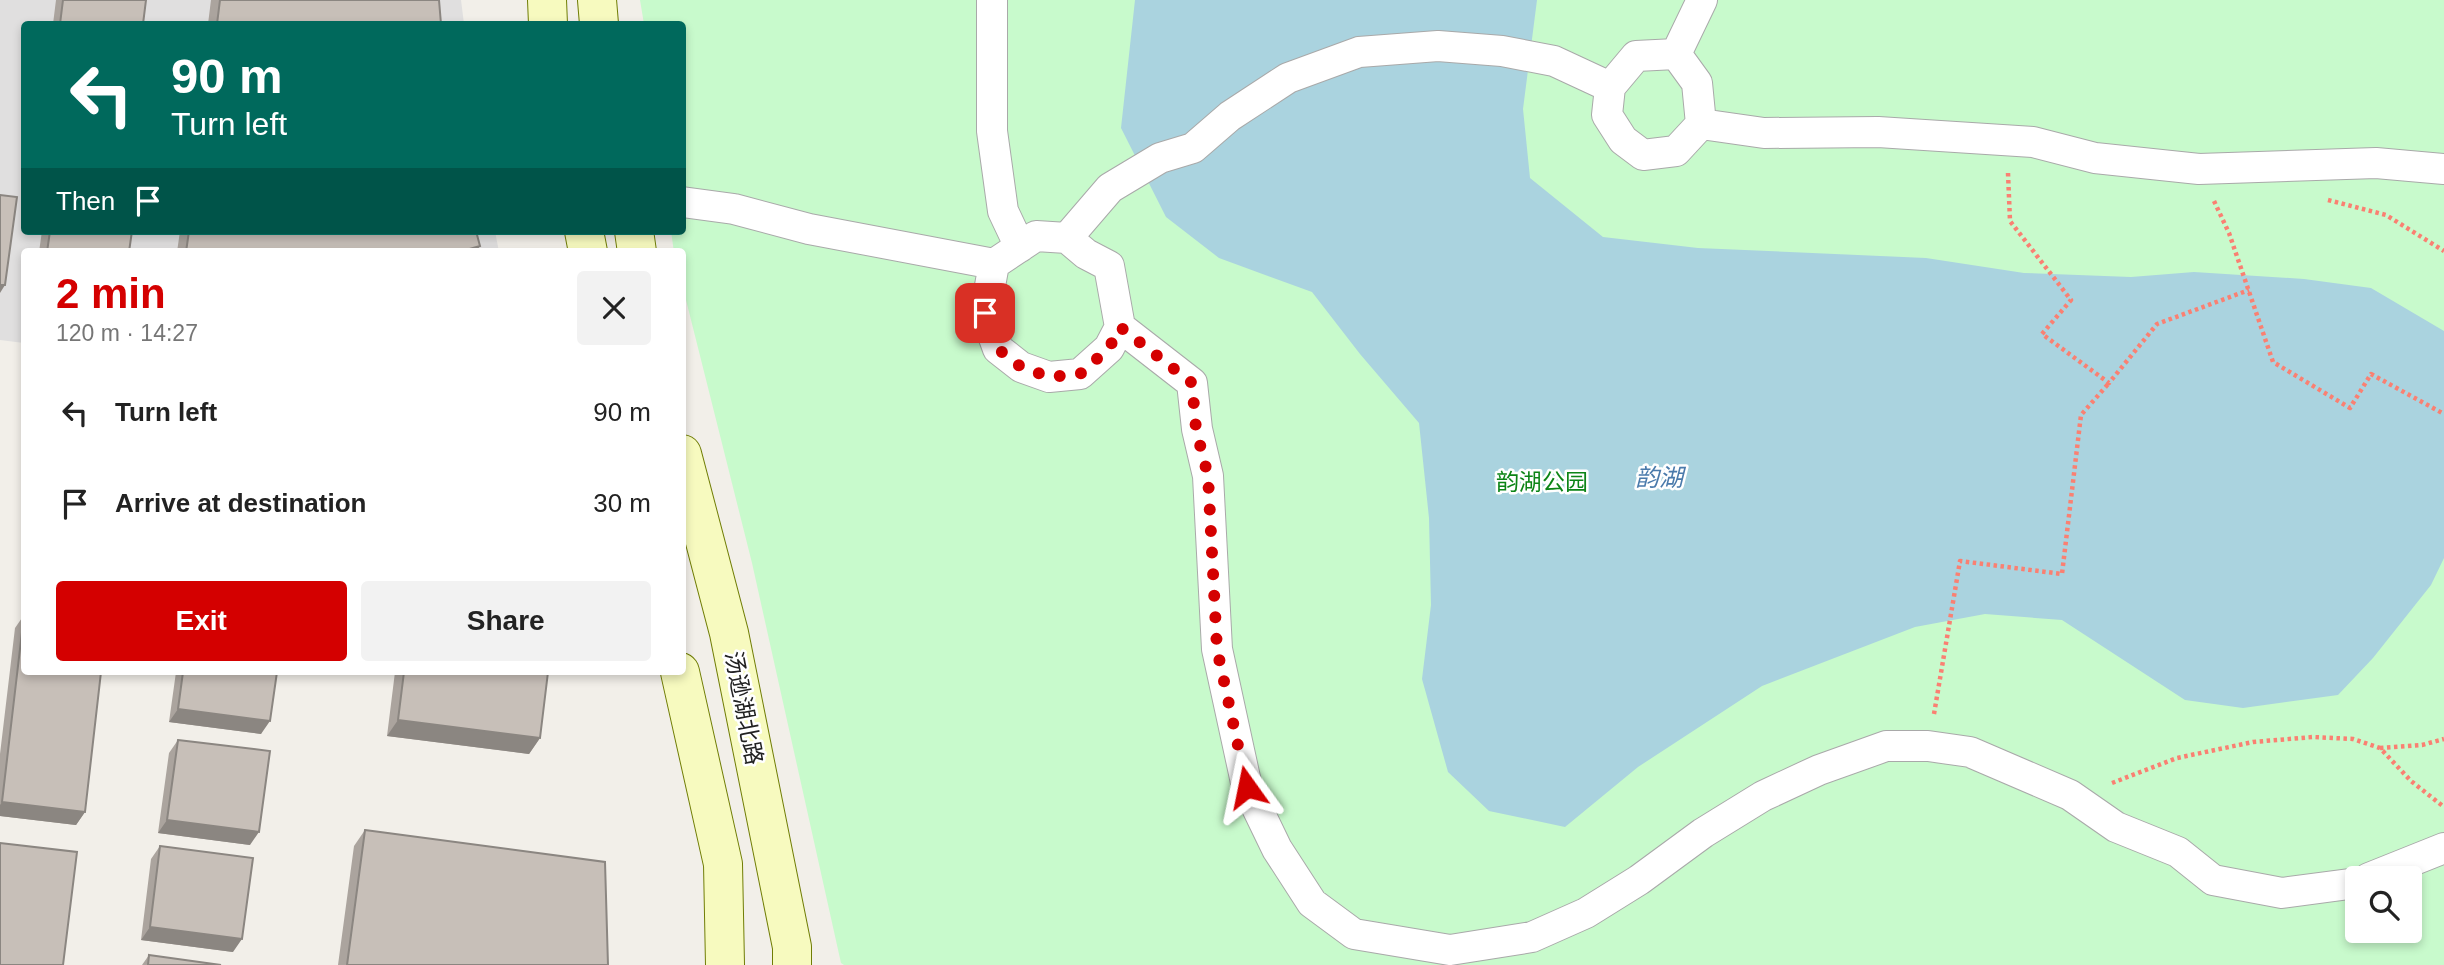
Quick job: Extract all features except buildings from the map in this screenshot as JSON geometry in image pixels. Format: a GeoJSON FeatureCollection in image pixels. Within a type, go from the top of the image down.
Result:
{"type":"FeatureCollection","features":[{"type":"Feature","properties":{"kind":"street"},"geometry":{"type":"LineString","coordinates":[[547,0],[548,21]]}},
{"type":"Feature","properties":{"kind":"street"},"geometry":{"type":"LineString","coordinates":[[597,0],[599,21]]}},
{"type":"Feature","properties":{"kind":"street"},"geometry":{"type":"LineString","coordinates":[[992,0],[992,131],[1003,211],[1020,247]]}},
{"type":"Feature","properties":{"kind":"street"},"geometry":{"type":"LineString","coordinates":[[1676,54],[1702,0]]}},
{"type":"Feature","properties":{"kind":"street"},"geometry":{"type":"LineString","coordinates":[[1067,238],[1110,188],[1160,158],[1193,148],[1230,116],[1288,78],[1359,52],[1438,47],[1502,51],[1554,61],[1610,88]]}},
{"type":"Feature","properties":{"kind":"street"},"geometry":{"type":"LineString","coordinates":[[1676,54],[1698,83],[1700,124],[1676,151],[1643,155],[1623,140],[1607,115],[1610,88],[1636,56],[1676,54]]}},
{"type":"Feature","properties":{"kind":"street"},"geometry":{"type":"LineString","coordinates":[[1700,124],[1764,133],[1878,132],[2033,142],[2095,158],[2199,169],[2376,163],[2444,169]]}},
{"type":"Feature","properties":{"kind":"street"},"geometry":{"type":"LineString","coordinates":[[686,203],[734,209],[809,229],[994,264],[1036,236],[1067,238],[1086,254],[1110,266],[1120,327],[1109,348],[1080,374],[1049,377],[1021,367],[998,349],[985,313],[994,264]]}},
{"type":"Feature","properties":{"kind":"street"},"geometry":{"type":"LineString","coordinates":[[1120,327],[1192,383],[1196,429],[1208,476],[1217,649],[1247,787],[1277,849],[1312,902],[1354,934],[1450,950],[1532,937],[1597,907],[1703,833],[1763,796],[1819,770],[1886,746],[1928,746],[1970,752],[2070,795],[2116,827],[2178,852],[2213,880],[2282,893],[2345,885]]}},
{"type":"Feature","properties":{"kind":"street","name":"汤逊湖北路"},"geometry":{"type":"LineString","coordinates":[[686,469],[729,633],[792,947],[792,965]]}},
{"type":"Feature","properties":{"kind":"street"},"geometry":{"type":"LineString","coordinates":[[681,675],[723,864],[725,965]]}},
{"type":"Feature","properties":{"kind":"street"},"geometry":{"type":"LineString","coordinates":[[2399,866],[2444,848]]}},
{"type":"Feature","properties":{"kind":"path"},"geometry":{"type":"LineString","coordinates":[[2007,140],[2010,221],[2071,300],[2042,334],[2109,383]]}},
{"type":"Feature","properties":{"kind":"path"},"geometry":{"type":"LineString","coordinates":[[2281,167],[2293,183],[2331,201],[2386,215],[2444,251]]}},
{"type":"Feature","properties":{"kind":"path"},"geometry":{"type":"LineString","coordinates":[[2199,169],[2228,233],[2273,362],[2350,408],[2371,374],[2444,414]]}},
{"type":"Feature","properties":{"kind":"path"},"geometry":{"type":"LineString","coordinates":[[1928,746],[1960,561],[2062,575],[2081,415],[2157,324],[2249,290]]}},
{"type":"Feature","properties":{"kind":"path"},"geometry":{"type":"LineString","coordinates":[[2070,795],[2117,781],[2177,758],[2253,742],[2313,737],[2353,739],[2380,748],[2422,745],[2444,739]]}},
{"type":"Feature","properties":{"kind":"path"},"geometry":{"type":"LineString","coordinates":[[2380,748],[2411,781],[2444,807]]}},
{"type":"Feature","properties":{"kind":"shaded area"},"geometry":{"type":"Polygon","coordinates":[[[0,0],[461,0],[464,21],[21,21],[21,235],[496,235],[498,248],[21,248],[21,343],[0,340],[0,0]]]}},
{"type":"Feature","properties":{"kind":"green space","name":"韵湖公园"},"geometry":{"type":"Polygon","coordinates":[[[640,0],[2444,0],[2444,965],[844,965],[841,963],[752,563],[686,300],[686,248],[673,248],[672,235],[686,235],[686,21],[644,21],[640,0]]]}},
{"type":"Feature","properties":{"kind":"water","name":"韵湖"},"geometry":{"type":"Polygon","coordinates":[[[1135,0],[1537,0],[1523,109],[1530,178],[1603,237],[1698,248],[1926,258],[2024,273],[2131,277],[2194,272],[2304,279],[2371,288],[2444,331],[2444,558],[2431,585],[2373,658],[2338,695],[2243,708],[2185,700],[2062,620],[1985,614],[1915,627],[1762,686],[1638,767],[1565,827],[1489,811],[1448,772],[1422,679],[1431,605],[1429,518],[1419,423],[1312,292],[1219,258],[1166,217],[1121,128],[1135,0]]]}},
{"type":"Feature","properties":{"kind":"route"},"geometry":{"type":"LineString","coordinates":[[985,313],[998,349],[1021,367],[1049,377],[1080,374],[1109,348],[1120,327],[1192,383],[1196,429],[1208,476],[1217,649],[1247,787]]}}]}
